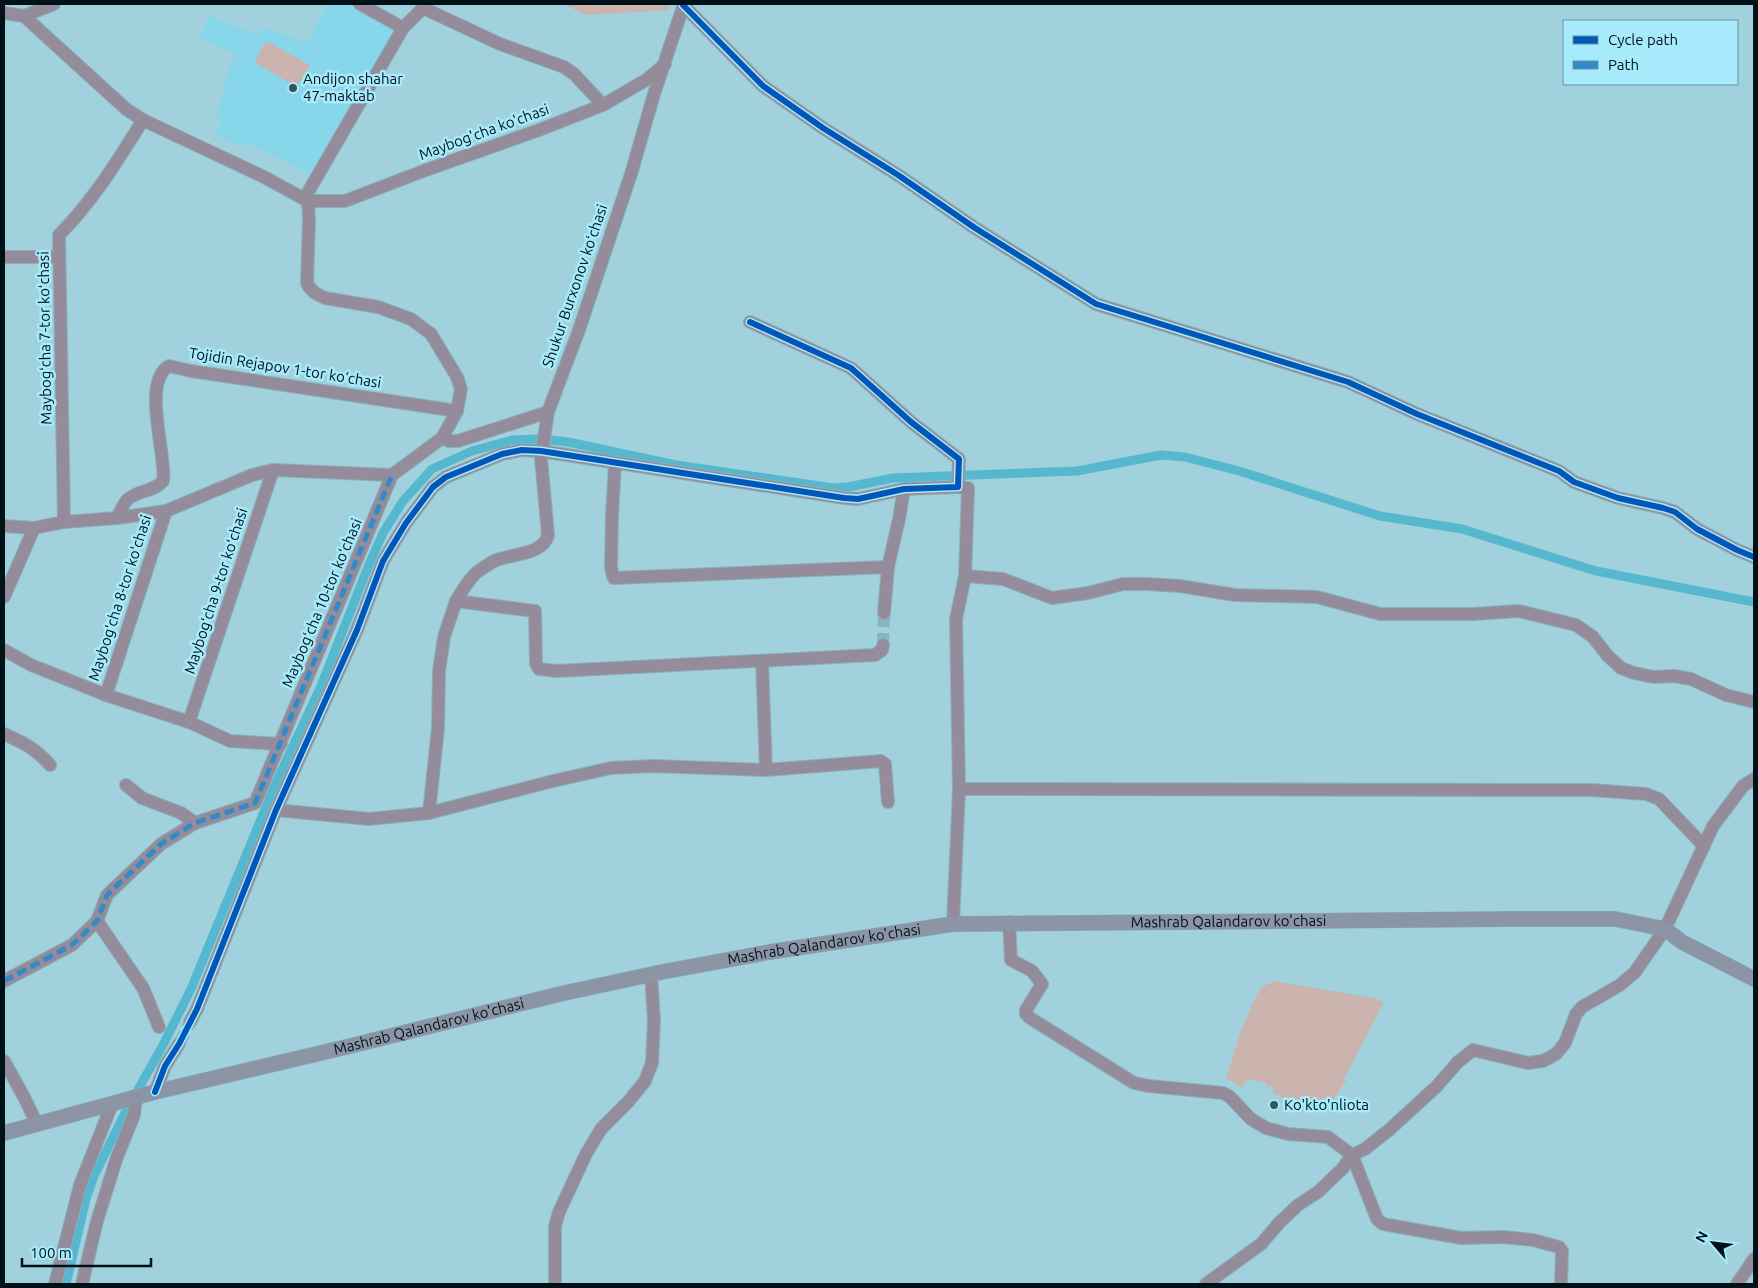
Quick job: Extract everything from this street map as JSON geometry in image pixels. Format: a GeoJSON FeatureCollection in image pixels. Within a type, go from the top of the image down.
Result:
{"type":"FeatureCollection","features":[{"type":"Feature","properties":{"kind":"main road","name":"Mashrab Qalandarov ko'chasi"},"geometry":{"type":"LineString","coordinates":[[4,1133],[147,1095],[346,1048],[560,994],[651,974],[782,950],[953,924],[1009,922],[1615,919],[1665,929]]}},
{"type":"Feature","properties":{"kind":"main road"},"geometry":{"type":"LineString","coordinates":[[1665,929],[1682,942],[1754,979]]}},
{"type":"Feature","properties":{"kind":"street"},"geometry":{"type":"LineString","coordinates":[[4,13],[24,16],[54,4]]}},
{"type":"Feature","properties":{"kind":"street"},"geometry":{"type":"LineString","coordinates":[[360,4],[403,28]]}},
{"type":"Feature","properties":{"kind":"street"},"geometry":{"type":"LineString","coordinates":[[683,4],[763,86],[823,128],[898,175],[975,228],[1096,304],[1348,382],[1434,421],[1559,470],[1574,482],[1618,498],[1675,512],[1698,529],[1736,550],[1754,557]]}},
{"type":"Feature","properties":{"kind":"street","name":"Shukur Burxonov koʻchasi"},"geometry":{"type":"LineString","coordinates":[[456,601],[467,582],[483,568],[497,560],[523,553],[544,544],[547,540],[542,449],[548,413],[579,330],[614,225],[683,4]]}},
{"type":"Feature","properties":{"kind":"street"},"geometry":{"type":"LineString","coordinates":[[4,526],[34,528],[64,522],[117,518],[166,511],[252,475],[273,470],[392,474],[442,438],[457,410],[461,389],[457,377],[432,334],[411,319],[378,307],[325,298],[315,293],[307,283],[309,220],[306,200],[403,28],[423,8],[500,44],[564,67],[574,74],[603,105]]}},
{"type":"Feature","properties":{"kind":"street","name":"Maybog'cha ko'chasi"},"geometry":{"type":"LineString","coordinates":[[24,16],[126,109],[143,120],[267,178],[306,200],[345,201],[539,130],[603,105],[646,80],[665,64]]}},
{"type":"Feature","properties":{"kind":"street","name":"Maybogʻcha 7-tor koʻchasi"},"geometry":{"type":"LineString","coordinates":[[64,522],[59,235],[111,171],[143,120]]}},
{"type":"Feature","properties":{"kind":"street"},"geometry":{"type":"LineString","coordinates":[[4,257],[59,257]]}},
{"type":"Feature","properties":{"kind":"street"},"geometry":{"type":"LineString","coordinates":[[750,322],[851,368],[911,422],[960,459],[958,485]]}},
{"type":"Feature","properties":{"kind":"street","name":"Tojidin Rejapov 1-tor ko‘chasi"},"geometry":{"type":"LineString","coordinates":[[117,518],[126,501],[155,488],[163,481],[156,405],[159,380],[165,368],[169,366],[190,371],[457,410]]}},
{"type":"Feature","properties":{"kind":"street"},"geometry":{"type":"LineString","coordinates":[[442,438],[449,441],[458,441],[548,413]]}},
{"type":"Feature","properties":{"kind":"street"},"geometry":{"type":"LineString","coordinates":[[190,1022],[276,810],[357,630],[383,561],[406,522],[433,487],[446,477],[502,454],[522,450],[542,449],[615,463],[844,498],[858,498],[904,489],[958,485],[968,488],[965,576],[956,619],[960,789],[953,924]]}},
{"type":"Feature","properties":{"kind":"street"},"geometry":{"type":"LineString","coordinates":[[615,463],[611,568],[614,578],[888,567]]}},
{"type":"Feature","properties":{"kind":"street","name":"Maybogʻcha 9-tor koʻchasi"},"geometry":{"type":"LineString","coordinates":[[190,722],[273,470]]}},
{"type":"Feature","properties":{"kind":"street","name":"Maybogʻcha 10-tor koʻchasi"},"geometry":{"type":"LineString","coordinates":[[97,920],[107,894],[161,844],[195,824],[255,803],[392,474]]}},
{"type":"Feature","properties":{"kind":"street"},"geometry":{"type":"LineString","coordinates":[[884,613],[888,567],[904,489]]}},
{"type":"Feature","properties":{"kind":"street","name":"Maybogʻcha 8-tor koʻchasi"},"geometry":{"type":"LineString","coordinates":[[106,695],[166,511]]}},
{"type":"Feature","properties":{"kind":"street"},"geometry":{"type":"LineString","coordinates":[[4,597],[34,528]]}},
{"type":"Feature","properties":{"kind":"street"},"geometry":{"type":"LineString","coordinates":[[965,576],[1003,579],[1052,598],[1123,584],[1146,584],[1180,586],[1235,595],[1317,596],[1380,614],[1473,614],[1520,611],[1576,626],[1593,637],[1607,655],[1621,668],[1634,673],[1691,679],[1726,695],[1754,702]]}},
{"type":"Feature","properties":{"kind":"street"},"geometry":{"type":"LineString","coordinates":[[430,812],[438,728],[439,671],[444,637],[456,601],[535,611],[536,664],[542,670],[875,655],[879,653],[883,645]]}},
{"type":"Feature","properties":{"kind":"street"},"geometry":{"type":"LineString","coordinates":[[4,650],[31,665],[106,695],[190,722],[230,740],[281,744]]}},
{"type":"Feature","properties":{"kind":"street"},"geometry":{"type":"LineString","coordinates":[[762,661],[766,770]]}},
{"type":"Feature","properties":{"kind":"street"},"geometry":{"type":"LineString","coordinates":[[4,734],[34,749],[50,764]]}},
{"type":"Feature","properties":{"kind":"street"},"geometry":{"type":"LineString","coordinates":[[276,810],[369,819],[430,812],[611,768],[653,766],[766,770],[882,761],[885,764],[888,802]]}},
{"type":"Feature","properties":{"kind":"street"},"geometry":{"type":"LineString","coordinates":[[1206,1284],[1261,1244],[1279,1222],[1298,1205],[1318,1192],[1343,1168],[1352,1155],[1365,1149],[1389,1130],[1436,1087],[1458,1062],[1473,1050],[1528,1063],[1543,1061],[1556,1054],[1565,1043],[1576,1014],[1582,1007],[1620,985],[1635,972],[1665,929],[1713,826],[1743,786],[1754,779]]}},
{"type":"Feature","properties":{"kind":"street"},"geometry":{"type":"LineString","coordinates":[[126,785],[142,798],[181,813],[195,824]]}},
{"type":"Feature","properties":{"kind":"street"},"geometry":{"type":"LineString","coordinates":[[960,789],[1591,790],[1646,794],[1659,799],[1704,846]]}},
{"type":"Feature","properties":{"kind":"street"},"geometry":{"type":"LineString","coordinates":[[4,981],[72,945],[97,920],[143,988],[159,1027]]}},
{"type":"Feature","properties":{"kind":"street"},"geometry":{"type":"LineString","coordinates":[[1009,922],[1011,960],[1032,971],[1042,984],[1026,1010],[1026,1014],[1030,1018],[1134,1082],[1149,1086],[1223,1093],[1229,1096],[1251,1119],[1266,1128],[1288,1134],[1328,1137],[1352,1155],[1379,1222],[1461,1238],[1503,1237],[1533,1240],[1559,1247],[1562,1251],[1561,1284]]}},
{"type":"Feature","properties":{"kind":"street"},"geometry":{"type":"LineString","coordinates":[[555,1284],[555,1226],[559,1212],[586,1154],[601,1129],[628,1102],[644,1081],[652,1062],[654,1021],[651,974]]}},
{"type":"Feature","properties":{"kind":"street"},"geometry":{"type":"LineString","coordinates":[[82,1284],[97,1221],[116,1157],[134,1115],[179,1044]]}},
{"type":"Feature","properties":{"kind":"street"},"geometry":{"type":"LineString","coordinates":[[4,1061],[37,1124]]}},
{"type":"Feature","properties":{"kind":"street"},"geometry":{"type":"LineString","coordinates":[[55,1284],[80,1185],[112,1104]]}},
{"type":"Feature","properties":{"kind":"street"},"geometry":{"type":"LineString","coordinates":[[1737,1284],[1754,1259]]}},
{"type":"Feature","properties":{"kind":"shaded area","name":"Andijon shahar 47-maktab"},"geometry":{"type":"Polygon","coordinates":[[[328,4],[352,4],[396,28],[311,174],[245,142],[242,147],[215,135],[222,119],[215,116],[222,98],[226,78],[236,54],[200,38],[209,16],[258,35],[261,27],[307,42],[328,4]]]}},
{"type":"Feature","properties":{"kind":"shaded area"},"geometry":{"type":"Polygon","coordinates":[[[564,4],[671,4],[669,10],[586,15],[564,4]]]}},
{"type":"Feature","properties":{"kind":"shaded area"},"geometry":{"type":"Polygon","coordinates":[[[266,41],[310,65],[297,87],[254,62],[266,41]]]}},
{"type":"Feature","properties":{"kind":"shaded area"},"geometry":{"type":"Polygon","coordinates":[[[1274,981],[1373,998],[1384,1002],[1344,1079],[1346,1081],[1328,1107],[1321,1101],[1317,1106],[1313,1104],[1310,1111],[1273,1093],[1273,1087],[1266,1086],[1266,1083],[1248,1079],[1242,1088],[1226,1079],[1240,1033],[1256,996],[1262,987],[1274,981]]]}},
{"type":"Feature","properties":{"kind":"waterway"},"geometry":{"type":"LineString","coordinates":[[66,1284],[86,1199],[94,1176],[126,1111],[162,1047],[191,989],[275,785],[321,686],[383,533],[403,501],[432,469],[472,451],[512,440],[541,439],[568,442],[676,465],[834,488],[893,478],[1077,471],[1161,455],[1185,457],[1239,471],[1380,516],[1462,529],[1596,571],[1754,602]]}},
{"type":"Feature","properties":{"kind":"tunnel"},"geometry":{"type":"LineString","coordinates":[[883,645],[884,613]]}},
{"type":"Feature","properties":{"kind":"tunnel"},"geometry":{"type":"LineString","coordinates":[[179,1044],[190,1022]]}},
{"type":"Feature","properties":{"kind":"marked path"},"geometry":{"type":"LineString","coordinates":[[4,981],[72,945],[97,921],[107,895],[161,844],[195,823],[255,803],[392,475]]}},
{"type":"Feature","properties":{"kind":"cycle path"},"geometry":{"type":"LineString","coordinates":[[683,5],[763,86],[823,128],[898,175],[975,228],[1096,304],[1348,382],[1417,414],[1559,471],[1574,482],[1618,498],[1675,512],[1697,529],[1754,557]]}},
{"type":"Feature","properties":{"kind":"cycle path"},"geometry":{"type":"LineString","coordinates":[[155,1092],[165,1066],[197,1009],[276,810],[357,630],[383,561],[406,523],[433,487],[446,477],[502,454],[522,450],[541,451],[844,498],[858,499],[904,489],[958,487],[959,459],[911,422],[851,368],[750,322]]}},
{"type":"Feature","properties":{"kind":"place","name":"Andijon shahar 47-maktab"},"geometry":{"type":"Point","coordinates":[293,88]}},
{"type":"Feature","properties":{"kind":"place","name":"Ko'kto'nliota"},"geometry":{"type":"Point","coordinates":[1274,1105]}}]}
